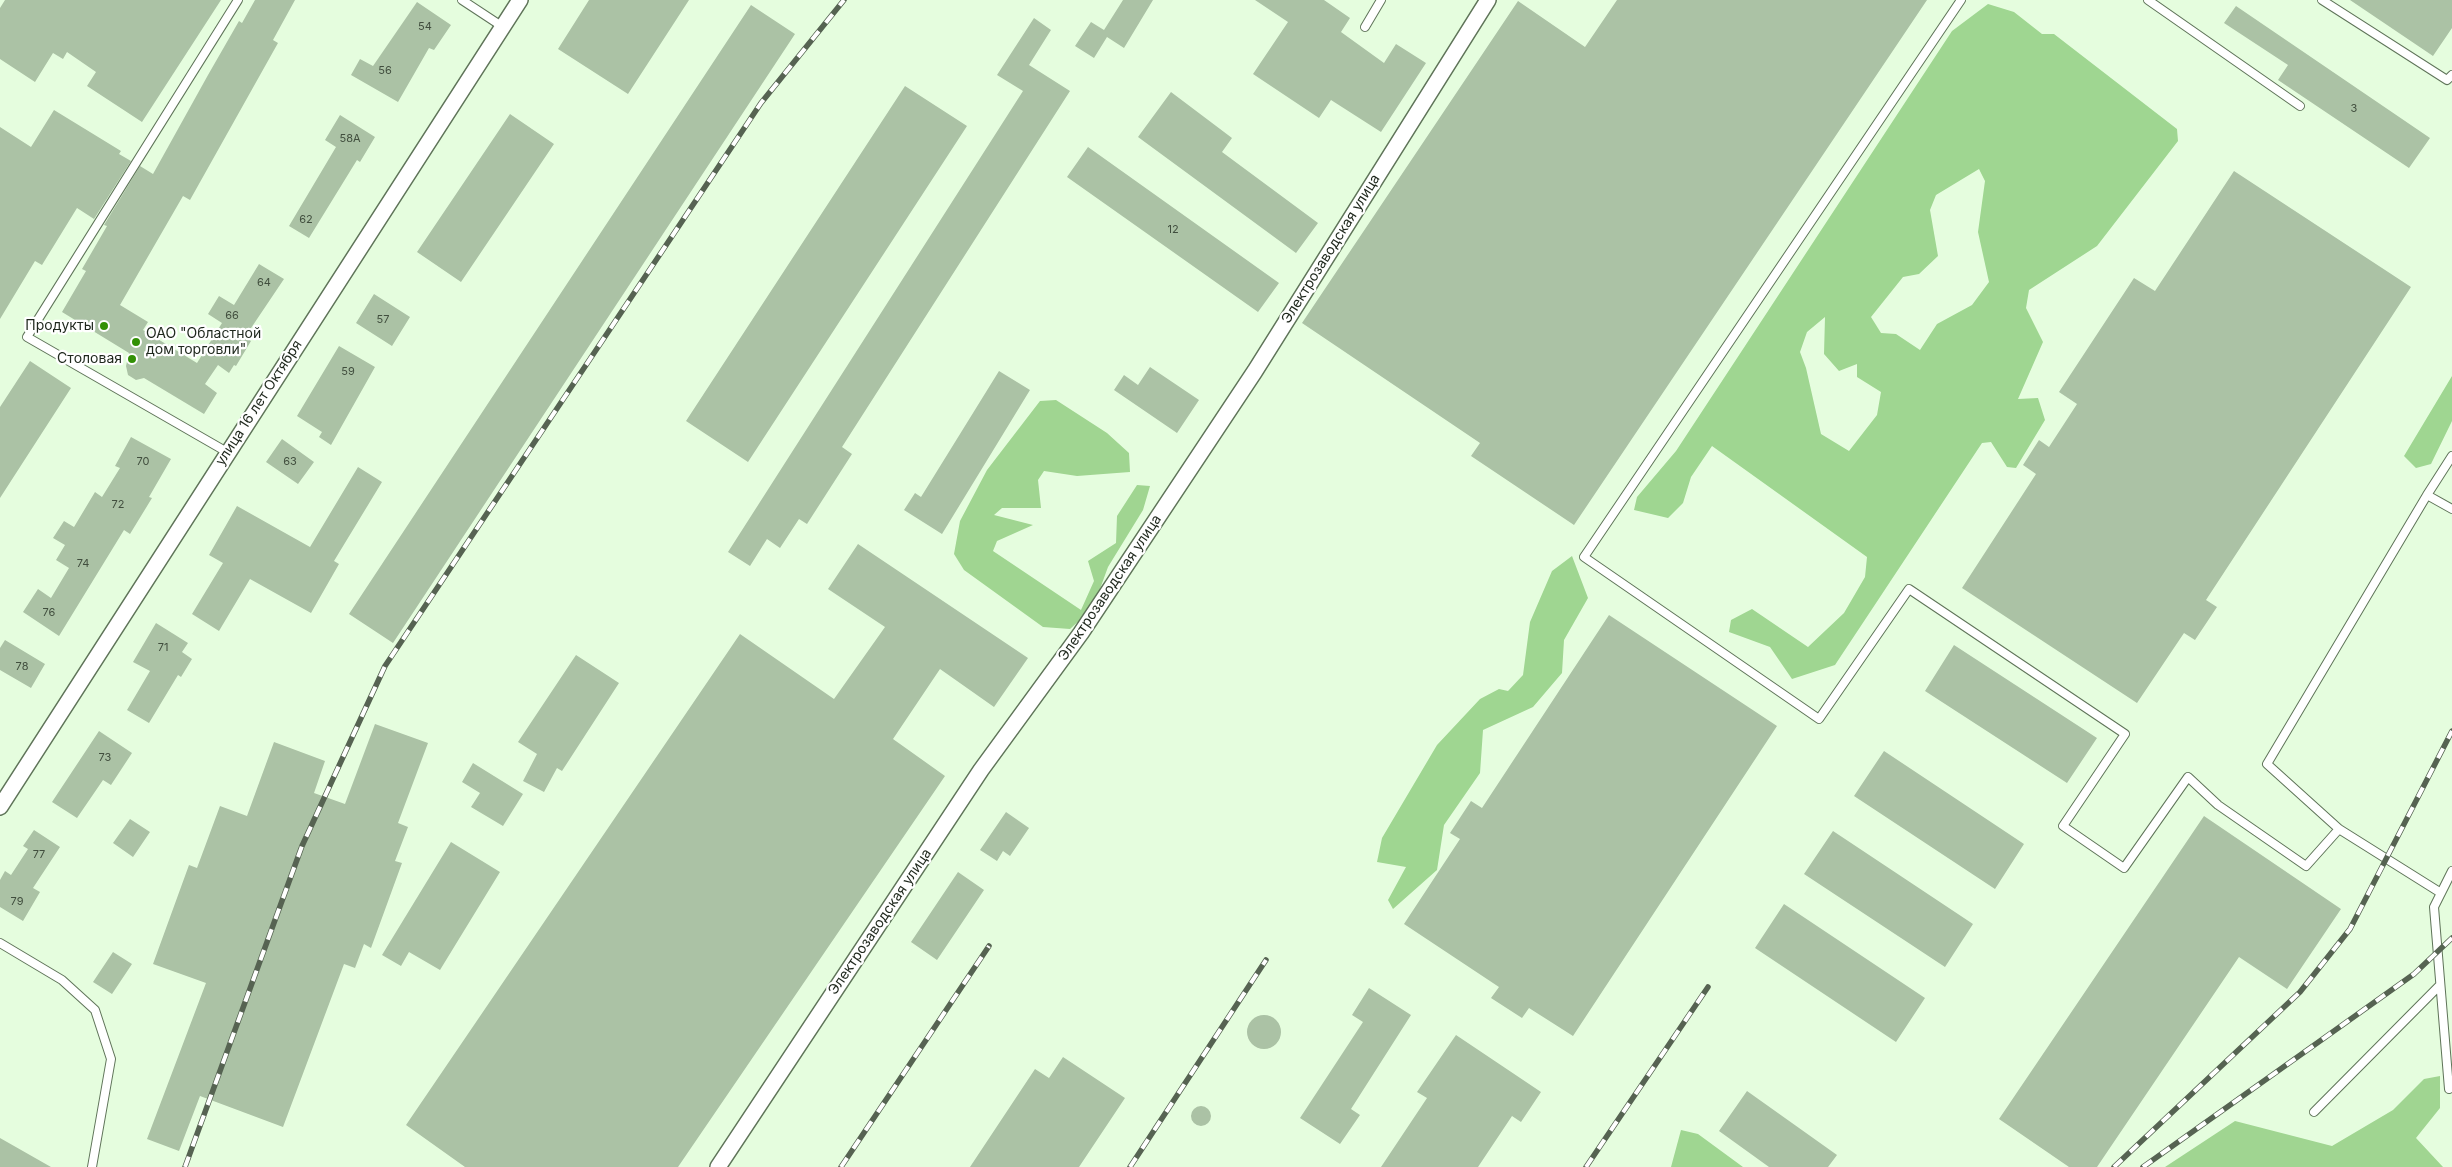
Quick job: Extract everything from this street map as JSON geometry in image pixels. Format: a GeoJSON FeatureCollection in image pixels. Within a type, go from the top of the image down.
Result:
{"type":"FeatureCollection","features":[{"type":"Feature","properties":{"kind":"street","name":"улица 16 лет Октября"},"geometry":{"type":"LineString","coordinates":[[0,807],[520,0]]}},
{"type":"Feature","properties":{"kind":"street","name":"Электрозаводская улица"},"geometry":{"type":"LineString","coordinates":[[718,1167],[981,770],[1081,633],[1250,379],[1488,0]]}},
{"type":"Feature","properties":{"kind":"lane"},"geometry":{"type":"LineString","coordinates":[[227,452],[27,337],[238,0]]}},
{"type":"Feature","properties":{"kind":"lane"},"geometry":{"type":"LineString","coordinates":[[462,0],[503,27]]}},
{"type":"Feature","properties":{"kind":"lane"},"geometry":{"type":"LineString","coordinates":[[1365,27],[1381,0]]}},
{"type":"Feature","properties":{"kind":"lane"},"geometry":{"type":"LineString","coordinates":[[1961,0],[1584,558],[1819,719],[1909,589],[2125,734],[2063,826],[2124,868],[2188,777],[2218,804],[2306,866],[2339,828]]}},
{"type":"Feature","properties":{"kind":"lane"},"geometry":{"type":"LineString","coordinates":[[2148,0],[2300,106]]}},
{"type":"Feature","properties":{"kind":"lane"},"geometry":{"type":"LineString","coordinates":[[2322,0],[2447,80],[2452,75]]}},
{"type":"Feature","properties":{"kind":"lane"},"geometry":{"type":"LineString","coordinates":[[2441,893],[2339,828],[2267,764],[2452,456]]}},
{"type":"Feature","properties":{"kind":"lane"},"geometry":{"type":"LineString","coordinates":[[2427,495],[2452,509]]}},
{"type":"Feature","properties":{"kind":"lane"},"geometry":{"type":"LineString","coordinates":[[2449,1089],[2434,907],[2452,872]]}},
{"type":"Feature","properties":{"kind":"lane"},"geometry":{"type":"LineString","coordinates":[[0,942],[62,980],[95,1010],[111,1059],[92,1167]]}},
{"type":"Feature","properties":{"kind":"lane"},"geometry":{"type":"LineString","coordinates":[[2314,1112],[2440,984]]}},
{"type":"Feature","properties":{"kind":"green space"},"geometry":{"type":"Polygon","coordinates":[[[1988,4],[2014,12],[2042,34],[2054,34],[2177,129],[2178,141],[2097,246],[2029,290],[2026,308],[2043,342],[2018,399],[2038,398],[2045,420],[2016,468],[2007,467],[1991,442],[1982,443],[1835,665],[1792,679],[1770,647],[1729,632],[1731,620],[1752,609],[1808,647],[1844,613],[1865,577],[1867,557],[1712,446],[1691,477],[1683,503],[1668,518],[1634,510],[1637,497],[1676,451],[1952,31],[1988,4]],[[1979,169],[1936,195],[1930,210],[1938,256],[1919,274],[1903,277],[1871,317],[1881,333],[1896,334],[1920,350],[1937,324],[1972,305],[1989,282],[1978,232],[1985,181],[1979,169]],[[1825,317],[1807,332],[1800,352],[1806,368],[1821,434],[1849,451],[1877,415],[1881,392],[1857,377],[1857,364],[1839,371],[1824,354],[1825,317]]]}},
{"type":"Feature","properties":{"kind":"green space"},"geometry":{"type":"Polygon","coordinates":[[[2452,376],[2452,421],[2431,464],[2416,468],[2404,456],[2452,376]]]}},
{"type":"Feature","properties":{"kind":"green space"},"geometry":{"type":"Polygon","coordinates":[[[1056,400],[1107,433],[1129,453],[1130,472],[1077,476],[1044,471],[1038,480],[1041,508],[1002,508],[994,515],[1033,525],[997,541],[993,551],[1081,610],[1094,581],[1088,561],[1116,543],[1117,516],[1137,485],[1150,486],[1143,510],[1108,567],[1093,608],[1070,629],[1043,627],[964,570],[954,554],[960,521],[987,470],[1040,401],[1056,400]]]}},
{"type":"Feature","properties":{"kind":"green space"},"geometry":{"type":"Polygon","coordinates":[[[1572,556],[1588,598],[1564,640],[1562,673],[1533,707],[1483,730],[1480,773],[1444,825],[1437,870],[1393,909],[1388,900],[1406,867],[1377,862],[1382,838],[1437,745],[1480,699],[1499,689],[1508,691],[1523,675],[1530,622],[1552,571],[1572,556]]]}},
{"type":"Feature","properties":{"kind":"green space"},"geometry":{"type":"Polygon","coordinates":[[[2440,1076],[2440,1108],[2416,1138],[2443,1167],[2165,1167],[2235,1121],[2332,1146],[2393,1110],[2424,1079],[2440,1076]]]}},
{"type":"Feature","properties":{"kind":"green space"},"geometry":{"type":"Polygon","coordinates":[[[1681,1130],[1698,1134],[1743,1167],[1671,1167],[1681,1130]]]}},
{"type":"Feature","properties":{"kind":"building"},"geometry":{"type":"Polygon","coordinates":[[[5,0],[221,0],[142,122],[87,86],[96,72],[67,52],[63,59],[53,53],[35,82],[0,59],[0,8],[5,0]]]}},
{"type":"Feature","properties":{"kind":"building"},"geometry":{"type":"Polygon","coordinates":[[[255,0],[295,0],[273,40],[278,43],[190,200],[183,196],[120,305],[148,322],[143,330],[197,363],[222,323],[208,314],[219,296],[234,305],[259,264],[284,279],[245,337],[251,341],[236,366],[234,365],[229,373],[218,365],[205,384],[217,393],[204,414],[144,378],[136,380],[128,375],[126,366],[129,353],[62,312],[86,271],[82,269],[107,226],[104,225],[140,166],[153,174],[239,21],[242,23],[255,0]]]}},
{"type":"Feature","properties":{"kind":"building"},"geometry":{"type":"Polygon","coordinates":[[[589,0],[689,0],[628,94],[558,49],[589,0]]]}},
{"type":"Feature","properties":{"kind":"building"},"geometry":{"type":"Polygon","coordinates":[[[1123,0],[1153,0],[1124,48],[1107,37],[1094,58],[1075,46],[1091,22],[1104,30],[1123,0]]]}},
{"type":"Feature","properties":{"kind":"building"},"geometry":{"type":"Polygon","coordinates":[[[1255,0],[1324,0],[1350,18],[1341,32],[1384,63],[1396,44],[1426,63],[1381,132],[1331,100],[1319,118],[1253,74],[1288,22],[1255,0]]]}},
{"type":"Feature","properties":{"kind":"building"},"geometry":{"type":"Polygon","coordinates":[[[1617,0],[1927,0],[1574,525],[1471,456],[1480,443],[1302,323],[1518,1],[1585,47],[1617,0]]]}},
{"type":"Feature","properties":{"kind":"building"},"geometry":{"type":"Polygon","coordinates":[[[2350,0],[2452,0],[2452,28],[2433,56],[2350,0]]]}},
{"type":"Feature","properties":{"kind":"building"},"geometry":{"type":"Polygon","coordinates":[[[417,2],[451,25],[434,50],[429,48],[398,102],[351,75],[360,59],[373,66],[417,2]]]}},
{"type":"Feature","properties":{"kind":"building"},"geometry":{"type":"Polygon","coordinates":[[[751,5],[795,34],[393,643],[349,614],[751,5]]]}},
{"type":"Feature","properties":{"kind":"building"},"geometry":{"type":"Polygon","coordinates":[[[2236,6],[2430,138],[2409,168],[2278,80],[2288,65],[2224,23],[2236,6]]]}},
{"type":"Feature","properties":{"kind":"building"},"geometry":{"type":"Polygon","coordinates":[[[1034,18],[1051,30],[1029,65],[1070,91],[842,447],[852,454],[807,524],[799,519],[780,548],[767,539],[750,566],[728,552],[1023,91],[997,75],[1034,18]]]}},
{"type":"Feature","properties":{"kind":"building"},"geometry":{"type":"Polygon","coordinates":[[[905,86],[967,126],[748,462],[686,421],[905,86]]]}},
{"type":"Feature","properties":{"kind":"building"},"geometry":{"type":"Polygon","coordinates":[[[1171,92],[1232,138],[1222,152],[1318,223],[1296,253],[1138,137],[1171,92]]]}},
{"type":"Feature","properties":{"kind":"building"},"geometry":{"type":"Polygon","coordinates":[[[54,110],[121,151],[119,154],[131,161],[94,219],[77,208],[42,265],[35,261],[0,319],[0,127],[31,147],[54,110]]]}},
{"type":"Feature","properties":{"kind":"building"},"geometry":{"type":"Polygon","coordinates":[[[510,114],[554,144],[461,282],[417,252],[510,114]]]}},
{"type":"Feature","properties":{"kind":"building"},"geometry":{"type":"Polygon","coordinates":[[[340,115],[375,137],[360,162],[357,160],[309,238],[289,226],[336,147],[325,140],[340,115]]]}},
{"type":"Feature","properties":{"kind":"building"},"geometry":{"type":"Polygon","coordinates":[[[1088,147],[1279,283],[1258,312],[1067,177],[1088,147]]]}},
{"type":"Feature","properties":{"kind":"building"},"geometry":{"type":"Polygon","coordinates":[[[2234,171],[2411,287],[2206,600],[2217,607],[2195,640],[2184,633],[2137,703],[1962,588],[2036,474],[2023,465],[2039,440],[2049,447],[2077,404],[2059,392],[2134,278],[2155,291],[2234,171]]]}},
{"type":"Feature","properties":{"kind":"building"},"geometry":{"type":"Polygon","coordinates":[[[374,294],[410,317],[392,346],[356,323],[374,294]]]}},
{"type":"Feature","properties":{"kind":"building"},"geometry":{"type":"Polygon","coordinates":[[[339,346],[375,367],[331,445],[319,437],[322,432],[297,416],[339,346]]]}},
{"type":"Feature","properties":{"kind":"building"},"geometry":{"type":"Polygon","coordinates":[[[30,361],[71,388],[0,498],[0,407],[30,361]]]}},
{"type":"Feature","properties":{"kind":"building"},"geometry":{"type":"Polygon","coordinates":[[[1150,367],[1199,400],[1177,433],[1114,390],[1124,375],[1138,385],[1150,367]]]}},
{"type":"Feature","properties":{"kind":"building"},"geometry":{"type":"Polygon","coordinates":[[[999,371],[1030,390],[942,534],[904,510],[915,493],[921,497],[999,371]]]}},
{"type":"Feature","properties":{"kind":"building"},"geometry":{"type":"Polygon","coordinates":[[[131,437],[171,459],[149,497],[152,498],[130,534],[124,530],[59,636],[23,612],[38,589],[51,598],[69,568],[56,560],[65,545],[53,538],[64,521],[74,527],[95,492],[102,497],[120,468],[115,466],[131,437]]]}},
{"type":"Feature","properties":{"kind":"building"},"geometry":{"type":"Polygon","coordinates":[[[282,439],[314,462],[298,484],[266,462],[282,439]]]}},
{"type":"Feature","properties":{"kind":"building"},"geometry":{"type":"Polygon","coordinates":[[[358,467],[382,482],[334,561],[339,564],[311,613],[250,579],[219,631],[192,614],[223,563],[209,555],[237,506],[310,547],[358,467]]]}},
{"type":"Feature","properties":{"kind":"building"},"geometry":{"type":"Polygon","coordinates":[[[858,544],[1028,658],[994,707],[940,669],[893,739],[945,776],[678,1167],[465,1167],[406,1125],[740,634],[834,699],[885,627],[828,589],[858,544]]]}},
{"type":"Feature","properties":{"kind":"building"},"geometry":{"type":"Polygon","coordinates":[[[1609,615],[1777,726],[1573,1036],[1529,1008],[1522,1018],[1491,998],[1499,987],[1404,924],[1460,839],[1450,833],[1471,801],[1482,808],[1609,615]]]}},
{"type":"Feature","properties":{"kind":"building"},"geometry":{"type":"Polygon","coordinates":[[[156,623],[188,643],[182,652],[192,659],[181,677],[178,675],[149,723],[127,710],[150,671],[133,662],[156,623]]]}},
{"type":"Feature","properties":{"kind":"building"},"geometry":{"type":"Polygon","coordinates":[[[5,640],[45,664],[31,688],[0,670],[0,648],[5,640]]]}},
{"type":"Feature","properties":{"kind":"building"},"geometry":{"type":"Polygon","coordinates":[[[1954,645],[2097,738],[2067,783],[1925,691],[1954,645]]]}},
{"type":"Feature","properties":{"kind":"building"},"geometry":{"type":"Polygon","coordinates":[[[576,655],[619,683],[562,771],[557,768],[544,792],[523,781],[537,754],[518,742],[576,655]]]}},
{"type":"Feature","properties":{"kind":"building"},"geometry":{"type":"Polygon","coordinates":[[[375,724],[428,743],[398,823],[408,827],[395,861],[402,863],[371,948],[364,944],[355,968],[344,964],[283,1127],[200,1096],[179,1151],[147,1139],[206,983],[153,964],[189,865],[197,868],[220,806],[247,816],[274,742],[325,761],[314,793],[345,804],[375,724]]]}},
{"type":"Feature","properties":{"kind":"building"},"geometry":{"type":"Polygon","coordinates":[[[99,731],[132,753],[111,785],[103,780],[77,818],[52,802],[99,731]]]}},
{"type":"Feature","properties":{"kind":"building"},"geometry":{"type":"Polygon","coordinates":[[[1884,751],[2024,844],[1995,889],[1854,796],[1884,751]]]}},
{"type":"Feature","properties":{"kind":"building"},"geometry":{"type":"Polygon","coordinates":[[[473,763],[523,794],[503,826],[471,807],[480,793],[462,782],[473,763]]]}},
{"type":"Feature","properties":{"kind":"building"},"geometry":{"type":"Polygon","coordinates":[[[1006,812],[1029,828],[1010,856],[1003,851],[997,861],[980,850],[1006,812]]]}},
{"type":"Feature","properties":{"kind":"building"},"geometry":{"type":"Polygon","coordinates":[[[2204,816],[2341,909],[2287,989],[2239,957],[2097,1167],[2069,1167],[1999,1119],[2204,816]]]}},
{"type":"Feature","properties":{"kind":"building"},"geometry":{"type":"Polygon","coordinates":[[[130,819],[150,832],[133,857],[113,843],[130,819]]]}},
{"type":"Feature","properties":{"kind":"building"},"geometry":{"type":"Polygon","coordinates":[[[34,830],[60,847],[33,888],[40,892],[23,921],[0,907],[0,880],[5,871],[11,875],[28,849],[23,846],[34,830]]]}},
{"type":"Feature","properties":{"kind":"building"},"geometry":{"type":"Polygon","coordinates":[[[1833,831],[1973,924],[1945,967],[1804,874],[1833,831]]]}},
{"type":"Feature","properties":{"kind":"building"},"geometry":{"type":"Polygon","coordinates":[[[451,842],[500,872],[440,970],[409,952],[401,966],[382,955],[451,842]]]}},
{"type":"Feature","properties":{"kind":"building"},"geometry":{"type":"Polygon","coordinates":[[[958,872],[984,890],[937,960],[911,942],[958,872]]]}},
{"type":"Feature","properties":{"kind":"building"},"geometry":{"type":"Polygon","coordinates":[[[1784,904],[1925,998],[1896,1042],[1755,948],[1784,904]]]}},
{"type":"Feature","properties":{"kind":"building"},"geometry":{"type":"Polygon","coordinates":[[[113,952],[132,964],[112,994],[93,982],[113,952]]]}},
{"type":"Feature","properties":{"kind":"building"},"geometry":{"type":"Polygon","coordinates":[[[1369,988],[1411,1015],[1351,1109],[1360,1115],[1340,1144],[1300,1118],[1363,1022],[1352,1015],[1369,988]]]}},
{"type":"Feature","properties":{"kind":"building"},"geometry":{"type":"Polygon","coordinates":[[[1264,1015],[1271,1016],[1276,1020],[1280,1025],[1280,1039],[1276,1044],[1271,1048],[1264,1049],[1257,1048],[1252,1044],[1248,1039],[1247,1032],[1248,1025],[1252,1020],[1257,1016],[1264,1015]]]}},
{"type":"Feature","properties":{"kind":"building"},"geometry":{"type":"Polygon","coordinates":[[[1456,1035],[1541,1092],[1521,1122],[1512,1116],[1478,1167],[1381,1167],[1427,1098],[1417,1092],[1456,1035]]]}},
{"type":"Feature","properties":{"kind":"building"},"geometry":{"type":"Polygon","coordinates":[[[1063,1057],[1125,1098],[1079,1167],[970,1167],[1035,1069],[1049,1078],[1063,1057]]]}},
{"type":"Feature","properties":{"kind":"building"},"geometry":{"type":"Polygon","coordinates":[[[1747,1091],[1837,1155],[1828,1167],[1769,1167],[1719,1131],[1747,1091]]]}},
{"type":"Feature","properties":{"kind":"building"},"geometry":{"type":"Polygon","coordinates":[[[1197,1106],[1205,1106],[1211,1112],[1211,1120],[1205,1126],[1197,1126],[1191,1120],[1191,1112],[1197,1106]]]}},
{"type":"Feature","properties":{"kind":"building"},"geometry":{"type":"Polygon","coordinates":[[[0,1138],[51,1167],[0,1167],[0,1138]]]}},
{"type":"Feature","properties":{"kind":"railway"},"geometry":{"type":"LineString","coordinates":[[185,1167],[302,846],[385,666],[761,103],[844,0]]}},
{"type":"Feature","properties":{"kind":"railway"},"geometry":{"type":"LineString","coordinates":[[2114,1167],[2300,992],[2350,929],[2452,731]]}},
{"type":"Feature","properties":{"kind":"railway"},"geometry":{"type":"LineString","coordinates":[[2143,1167],[2414,974],[2452,938]]}},
{"type":"Feature","properties":{"kind":"railway"},"geometry":{"type":"LineString","coordinates":[[841,1167],[989,946]]}},
{"type":"Feature","properties":{"kind":"railway"},"geometry":{"type":"LineString","coordinates":[[1130,1167],[1266,960]]}},
{"type":"Feature","properties":{"kind":"railway"},"geometry":{"type":"LineString","coordinates":[[1586,1167],[1708,987]]}},
{"type":"Feature","properties":{"kind":"place","name":"Продукты"},"geometry":{"type":"Point","coordinates":[104,326]}},
{"type":"Feature","properties":{"kind":"place","name":"ОАО \"Областной дом торговли\""},"geometry":{"type":"Point","coordinates":[136,342]}},
{"type":"Feature","properties":{"kind":"place","name":"Столовая"},"geometry":{"type":"Point","coordinates":[132,359]}}]}
